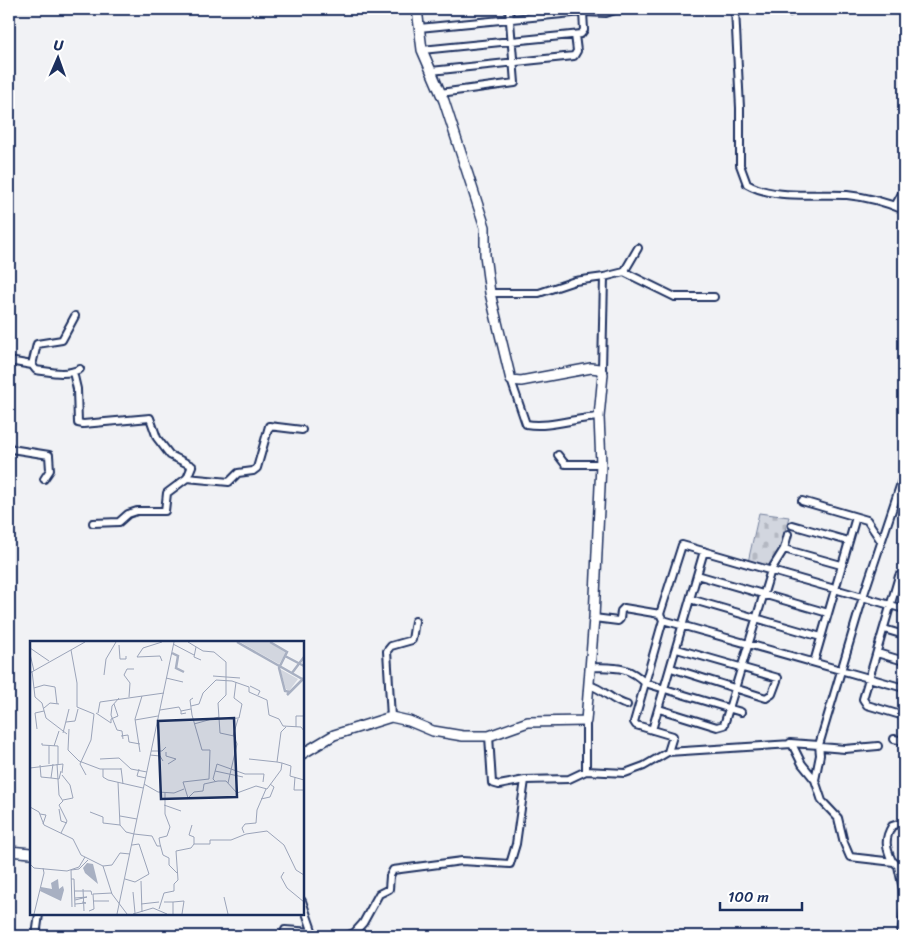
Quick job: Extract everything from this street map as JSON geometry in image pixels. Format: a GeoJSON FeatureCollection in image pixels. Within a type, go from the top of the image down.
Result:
{"type":"FeatureCollection","features":[{"type":"Feature","properties":{"kind":"street"},"geometry":{"type":"LineString","coordinates":[[417,9],[422,50],[470,175],[485,227],[485,255],[490,293],[511,380],[526,424],[550,426],[566,420],[599,417]]}},
{"type":"Feature","properties":{"kind":"street"},"geometry":{"type":"LineString","coordinates":[[440,93],[515,82],[509,9]]}},
{"type":"Feature","properties":{"kind":"street"},"geometry":{"type":"LineString","coordinates":[[419,28],[583,12],[606,13],[618,9]]}},
{"type":"Feature","properties":{"kind":"street"},"geometry":{"type":"LineString","coordinates":[[735,9],[740,108],[740,166],[747,184],[775,192],[847,195],[904,210]]}},
{"type":"Feature","properties":{"kind":"street"},"geometry":{"type":"LineString","coordinates":[[773,9],[789,12],[796,9]]}},
{"type":"Feature","properties":{"kind":"street"},"geometry":{"type":"LineString","coordinates":[[422,50],[575,35],[584,31],[583,12]]}},
{"type":"Feature","properties":{"kind":"street"},"geometry":{"type":"LineString","coordinates":[[431,71],[575,56],[575,35]]}},
{"type":"Feature","properties":{"kind":"street"},"geometry":{"type":"LineString","coordinates":[[894,206],[904,190]]}},
{"type":"Feature","properties":{"kind":"street"},"geometry":{"type":"LineString","coordinates":[[624,272],[638,248]]}},
{"type":"Feature","properties":{"kind":"street"},"geometry":{"type":"LineString","coordinates":[[490,293],[539,294],[575,281],[624,272],[674,297],[714,297]]}},
{"type":"Feature","properties":{"kind":"street"},"geometry":{"type":"LineString","coordinates":[[586,771],[586,721],[594,618],[601,464],[599,417],[604,377],[602,370],[604,277]]}},
{"type":"Feature","properties":{"kind":"street"},"geometry":{"type":"LineString","coordinates":[[32,365],[36,344],[61,341],[75,316]]}},
{"type":"Feature","properties":{"kind":"street"},"geometry":{"type":"LineString","coordinates":[[9,361],[32,365],[36,370],[73,372],[80,369]]}},
{"type":"Feature","properties":{"kind":"street"},"geometry":{"type":"LineString","coordinates":[[511,380],[521,381],[582,369],[596,368],[602,370]]}},
{"type":"Feature","properties":{"kind":"street"},"geometry":{"type":"LineString","coordinates":[[73,372],[77,389],[78,423],[150,418],[157,438],[170,455],[192,464],[187,478],[167,493],[165,511],[137,511],[128,514],[119,522],[93,523]]}},
{"type":"Feature","properties":{"kind":"street"},"geometry":{"type":"LineString","coordinates":[[187,478],[229,482],[238,472],[256,468],[270,426],[302,430]]}},
{"type":"Feature","properties":{"kind":"street"},"geometry":{"type":"LineString","coordinates":[[9,448],[49,455],[50,470],[44,479]]}},
{"type":"Feature","properties":{"kind":"street"},"geometry":{"type":"LineString","coordinates":[[558,455],[565,464],[601,464]]}},
{"type":"Feature","properties":{"kind":"street"},"geometry":{"type":"LineString","coordinates":[[815,780],[820,746],[863,597],[904,474]]}},
{"type":"Feature","properties":{"kind":"street"},"geometry":{"type":"LineString","coordinates":[[802,501],[869,521],[875,535],[881,541]]}},
{"type":"Feature","properties":{"kind":"street"},"geometry":{"type":"LineString","coordinates":[[814,662],[856,517]]}},
{"type":"Feature","properties":{"kind":"street"},"geometry":{"type":"LineString","coordinates":[[792,525],[848,541]]}},
{"type":"Feature","properties":{"kind":"street"},"geometry":{"type":"LineString","coordinates":[[659,709],[717,727],[725,723],[740,667],[771,570],[784,549],[788,534]]}},
{"type":"Feature","properties":{"kind":"street"},"geometry":{"type":"LineString","coordinates":[[668,752],[673,737],[636,725],[634,722],[680,546],[704,551],[904,609]]}},
{"type":"Feature","properties":{"kind":"street"},"geometry":{"type":"LineString","coordinates":[[784,549],[841,565]]}},
{"type":"Feature","properties":{"kind":"street"},"geometry":{"type":"LineString","coordinates":[[652,730],[704,551]]}},
{"type":"Feature","properties":{"kind":"street"},"geometry":{"type":"LineString","coordinates":[[697,575],[828,613]]}},
{"type":"Feature","properties":{"kind":"street"},"geometry":{"type":"LineString","coordinates":[[899,576],[892,606],[863,699],[865,704],[904,716]]}},
{"type":"Feature","properties":{"kind":"street"},"geometry":{"type":"LineString","coordinates":[[690,599],[821,637]]}},
{"type":"Feature","properties":{"kind":"street"},"geometry":{"type":"LineString","coordinates":[[594,618],[618,621],[624,608],[662,617],[747,645],[904,688]]}},
{"type":"Feature","properties":{"kind":"street"},"geometry":{"type":"LineString","coordinates":[[391,717],[388,651],[391,646],[412,640],[416,621]]}},
{"type":"Feature","properties":{"kind":"street"},"geometry":{"type":"LineString","coordinates":[[884,629],[904,635]]}},
{"type":"Feature","properties":{"kind":"street"},"geometry":{"type":"LineString","coordinates":[[671,668],[769,698],[778,678],[676,649]]}},
{"type":"Feature","properties":{"kind":"street"},"geometry":{"type":"LineString","coordinates":[[877,653],[904,661]]}},
{"type":"Feature","properties":{"kind":"street"},"geometry":{"type":"LineString","coordinates":[[590,667],[629,670],[636,673],[645,684],[741,712]]}},
{"type":"Feature","properties":{"kind":"street"},"geometry":{"type":"LineString","coordinates":[[589,685],[600,689],[611,700],[627,705]]}},
{"type":"Feature","properties":{"kind":"street"},"geometry":{"type":"LineString","coordinates":[[304,753],[334,736],[391,717],[444,734],[489,736],[528,722],[586,721]]}},
{"type":"Feature","properties":{"kind":"street"},"geometry":{"type":"LineString","coordinates":[[489,736],[492,783],[499,785],[524,780],[569,779],[586,771],[625,773],[668,752],[790,743],[845,749],[878,746]]}},
{"type":"Feature","properties":{"kind":"street"},"geometry":{"type":"LineString","coordinates":[[894,739],[904,742]]}},
{"type":"Feature","properties":{"kind":"street"},"geometry":{"type":"LineString","coordinates":[[790,743],[815,780],[822,800],[838,818],[844,843],[850,857],[892,861]]}},
{"type":"Feature","properties":{"kind":"street"},"geometry":{"type":"LineString","coordinates":[[346,936],[354,933],[364,923],[379,894],[390,889],[390,876],[393,870],[462,861],[510,864],[516,844],[524,780]]}},
{"type":"Feature","properties":{"kind":"street"},"geometry":{"type":"LineString","coordinates":[[904,822],[892,826],[886,848],[892,861],[898,866],[904,894]]}},
{"type":"Feature","properties":{"kind":"street"},"geometry":{"type":"LineString","coordinates":[[9,851],[30,853]]}},
{"type":"Feature","properties":{"kind":"street"},"geometry":{"type":"LineString","coordinates":[[283,936],[285,930],[313,934],[304,907]]}},
{"type":"Feature","properties":{"kind":"street"},"geometry":{"type":"LineString","coordinates":[[901,936],[904,911]]}},
{"type":"Feature","properties":{"kind":"street"},"geometry":{"type":"LineString","coordinates":[[36,936],[38,915]]}},
{"type":"Feature","properties":{"kind":"green space"},"geometry":{"type":"Polygon","coordinates":[[[759,513],[789,517],[773,570],[748,562],[759,513]]]}}]}
